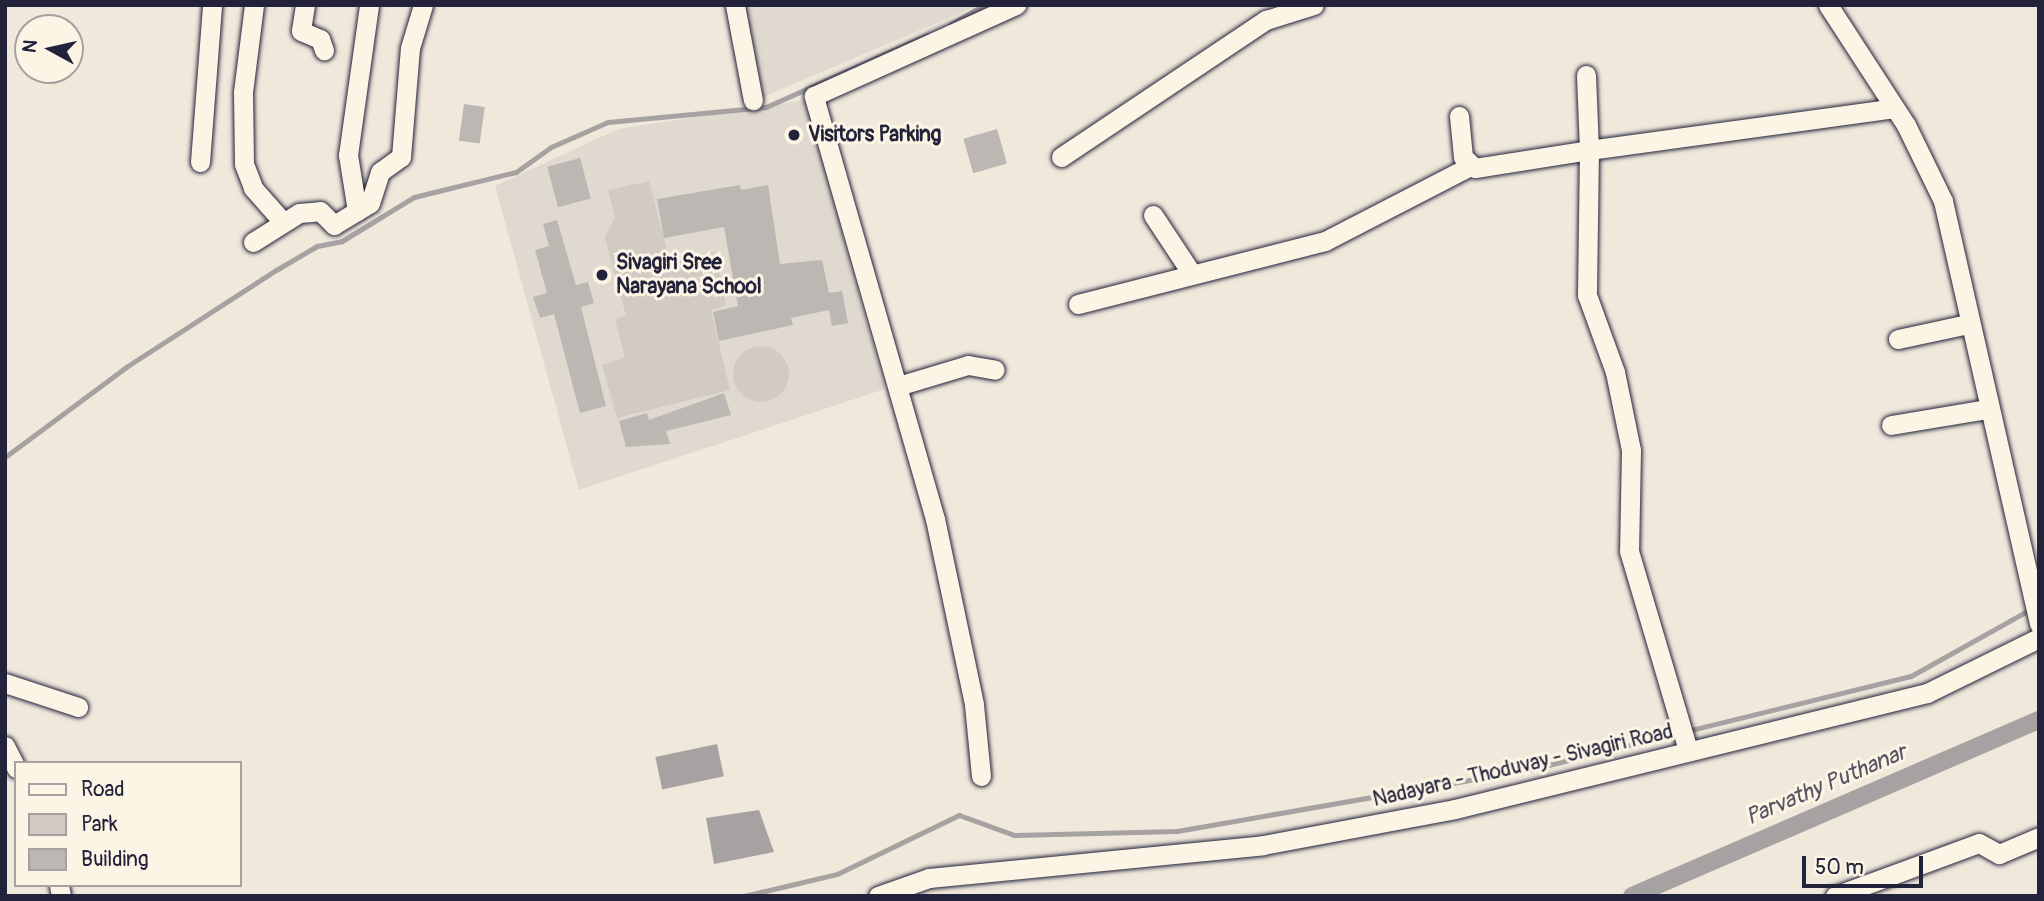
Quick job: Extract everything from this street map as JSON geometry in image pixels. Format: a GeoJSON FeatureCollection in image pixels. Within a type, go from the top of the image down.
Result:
{"type":"FeatureCollection","features":[{"type":"Feature","properties":{"kind":"street"},"geometry":{"type":"LineString","coordinates":[[200,162],[212,5]]}},
{"type":"Feature","properties":{"kind":"street"},"geometry":{"type":"LineString","coordinates":[[254,5],[243,92],[244,164],[257,194],[283,222]]}},
{"type":"Feature","properties":{"kind":"street"},"geometry":{"type":"LineString","coordinates":[[305,5],[301,30],[320,40],[324,50]]}},
{"type":"Feature","properties":{"kind":"street"},"geometry":{"type":"LineString","coordinates":[[357,211],[348,155],[369,5]]}},
{"type":"Feature","properties":{"kind":"street"},"geometry":{"type":"LineString","coordinates":[[253,242],[283,222],[317,210],[334,225],[370,202],[381,170],[401,158],[410,48],[424,5]]}},
{"type":"Feature","properties":{"kind":"street"},"geometry":{"type":"LineString","coordinates":[[735,5],[753,100]]}},
{"type":"Feature","properties":{"kind":"street"},"geometry":{"type":"LineString","coordinates":[[981,776],[974,704],[936,519],[814,96],[1016,5]]}},
{"type":"Feature","properties":{"kind":"street"},"geometry":{"type":"LineString","coordinates":[[1061,157],[1266,20],[1314,5]]}},
{"type":"Feature","properties":{"kind":"street"},"geometry":{"type":"LineString","coordinates":[[1828,5],[1906,125],[1938,188],[2039,624]]}},
{"type":"Feature","properties":{"kind":"street"},"geometry":{"type":"LineString","coordinates":[[1586,75],[1589,150],[1587,295],[1615,372],[1631,450],[1629,551],[1688,750]]}},
{"type":"Feature","properties":{"kind":"street"},"geometry":{"type":"LineString","coordinates":[[1078,304],[1325,241],[1470,166],[1889,109]]}},
{"type":"Feature","properties":{"kind":"street"},"geometry":{"type":"LineString","coordinates":[[1459,116],[1470,166]]}},
{"type":"Feature","properties":{"kind":"street"},"geometry":{"type":"LineString","coordinates":[[1153,215],[1192,274]]}},
{"type":"Feature","properties":{"kind":"street"},"geometry":{"type":"LineString","coordinates":[[1898,339],[1968,324]]}},
{"type":"Feature","properties":{"kind":"street"},"geometry":{"type":"LineString","coordinates":[[898,386],[968,365],[995,370]]}},
{"type":"Feature","properties":{"kind":"street"},"geometry":{"type":"LineString","coordinates":[[1891,425],[1988,409]]}},
{"type":"Feature","properties":{"kind":"street","name":"Nadayara - Thoduvay - Sivagiri Road"},"geometry":{"type":"LineString","coordinates":[[885,894],[1015,867],[1263,845],[1455,809],[1927,693],[2039,638]]}},
{"type":"Feature","properties":{"kind":"street"},"geometry":{"type":"LineString","coordinates":[[5,682],[78,707]]}},
{"type":"Feature","properties":{"kind":"street"},"geometry":{"type":"LineString","coordinates":[[5,746],[14,764]]}},
{"type":"Feature","properties":{"kind":"street"},"geometry":{"type":"LineString","coordinates":[[1835,896],[1979,843],[1999,854],[2039,837]]}},
{"type":"Feature","properties":{"kind":"shaded area"},"geometry":{"type":"Polygon","coordinates":[[[743,5],[979,5],[761,98],[743,5]]]}},
{"type":"Feature","properties":{"kind":"shaded area"},"geometry":{"type":"Polygon","coordinates":[[[805,100],[885,389],[579,490],[495,186],[618,129],[805,100]]]}},
{"type":"Feature","properties":{"kind":"shaded area"},"geometry":{"type":"Polygon","coordinates":[[[717,744],[724,776],[662,789],[655,757],[717,744]]]}},
{"type":"Feature","properties":{"kind":"shaded area"},"geometry":{"type":"Polygon","coordinates":[[[759,810],[774,852],[714,864],[706,818],[759,810]]]}},
{"type":"Feature","properties":{"kind":"green space"},"geometry":{"type":"Polygon","coordinates":[[[649,181],[670,261],[715,252],[726,305],[711,310],[730,390],[617,418],[602,365],[625,358],[615,319],[626,316],[605,237],[615,218],[608,190],[649,181]]]}},
{"type":"Feature","properties":{"kind":"green space"},"geometry":{"type":"Polygon","coordinates":[[[761,346],[772,348],[781,354],[787,363],[787,385],[781,394],[772,400],[761,402],[750,400],[741,394],[735,385],[733,374],[735,363],[741,354],[750,348],[761,346]]]}},
{"type":"Feature","properties":{"kind":"building"},"geometry":{"type":"Polygon","coordinates":[[[464,104],[485,107],[480,144],[459,141],[464,104]]]}},
{"type":"Feature","properties":{"kind":"building"},"geometry":{"type":"Polygon","coordinates":[[[997,129],[1007,164],[973,173],[963,139],[997,129]]]}},
{"type":"Feature","properties":{"kind":"building"},"geometry":{"type":"Polygon","coordinates":[[[580,158],[591,199],[558,207],[547,167],[580,158]]]}},
{"type":"Feature","properties":{"kind":"building"},"geometry":{"type":"Polygon","coordinates":[[[740,185],[741,190],[768,185],[780,264],[822,260],[829,293],[842,291],[848,323],[832,326],[829,310],[791,318],[793,325],[719,341],[713,312],[738,306],[724,227],[664,238],[657,199],[740,185]]]}},
{"type":"Feature","properties":{"kind":"building"},"geometry":{"type":"Polygon","coordinates":[[[557,220],[576,285],[588,282],[594,303],[581,307],[606,406],[580,413],[554,314],[540,318],[533,297],[547,293],[535,250],[549,246],[543,224],[557,220]]]}},
{"type":"Feature","properties":{"kind":"building"},"geometry":{"type":"Polygon","coordinates":[[[724,393],[731,415],[666,431],[670,444],[626,447],[619,421],[647,413],[649,420],[724,393]]]}},
{"type":"Feature","properties":{"kind":"waterway"},"geometry":{"type":"LineString","coordinates":[[951,24],[984,5]]}},
{"type":"Feature","properties":{"kind":"waterway"},"geometry":{"type":"LineString","coordinates":[[5,457],[126,367],[276,270],[317,246],[342,241],[414,197],[516,172],[551,147],[608,122],[766,107],[927,35]]}},
{"type":"Feature","properties":{"kind":"waterway"},"geometry":{"type":"LineString","coordinates":[[744,896],[837,874],[959,815],[1014,835],[1177,831],[1528,770],[1911,676],[2031,609]]}},
{"type":"Feature","properties":{"kind":"waterway","name":"Parvathy Puthanar"},"geometry":{"type":"LineString","coordinates":[[1632,896],[2039,720]]}},
{"type":"Feature","properties":{"kind":"place","name":"Visitors Parking"},"geometry":{"type":"Point","coordinates":[794,135]}},
{"type":"Feature","properties":{"kind":"place","name":"Sivagiri Sree Narayana School"},"geometry":{"type":"Point","coordinates":[602,275]}}]}
